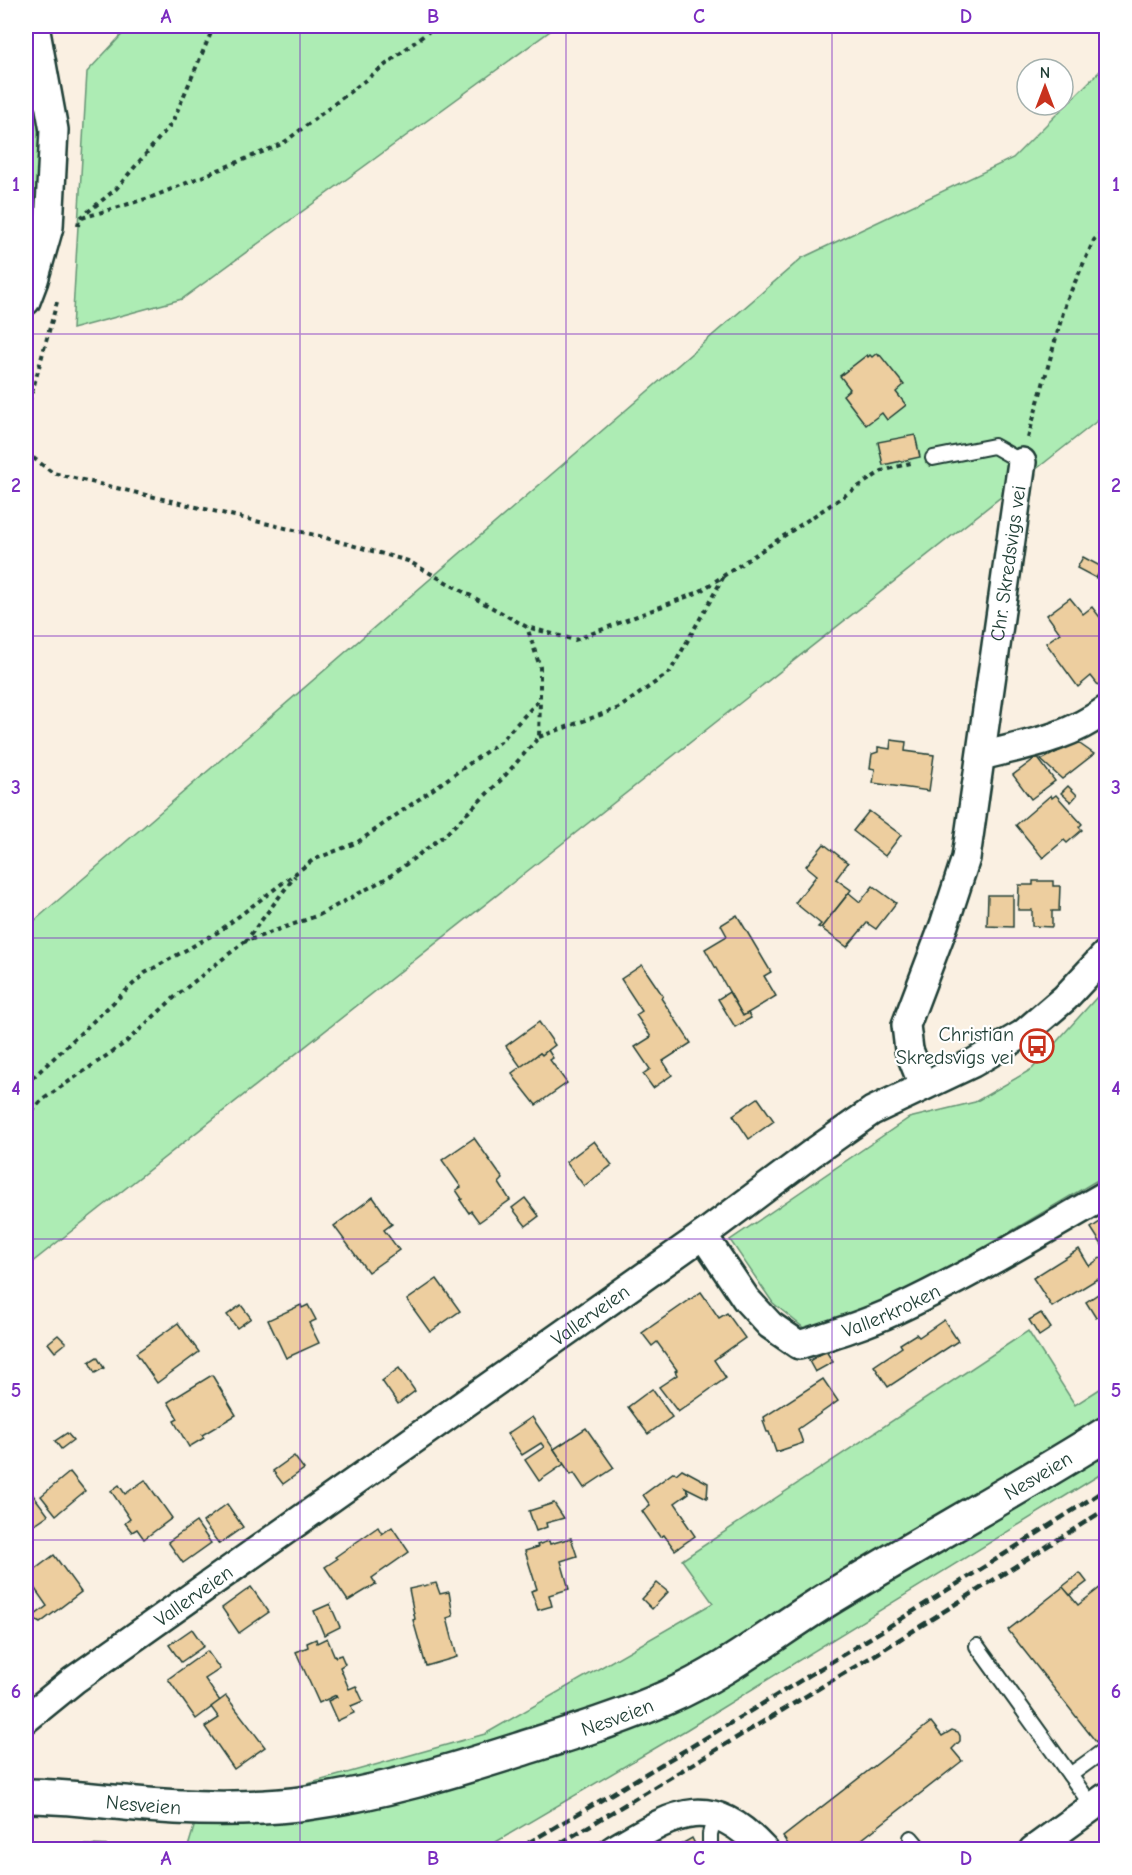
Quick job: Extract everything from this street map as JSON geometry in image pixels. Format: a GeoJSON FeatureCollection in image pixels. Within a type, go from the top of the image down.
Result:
{"type":"FeatureCollection","features":[{"type":"Feature","properties":{"kind":"street"},"geometry":{"type":"LineString","coordinates":[[26,301],[49,227],[54,130],[35,26]]}},
{"type":"Feature","properties":{"kind":"street","name":"Chr. Skredsvigs vei"},"geometry":{"type":"LineString","coordinates":[[923,1085],[909,1050],[906,1025],[944,925],[966,858],[1022,462]]}},
{"type":"Feature","properties":{"kind":"street"},"geometry":{"type":"LineString","coordinates":[[981,756],[1056,738],[1107,710]]}},
{"type":"Feature","properties":{"kind":"street","name":"Vallerveien"},"geometry":{"type":"LineString","coordinates":[[26,1719],[74,1680],[703,1236],[872,1111],[973,1063],[1023,1034],[1065,998],[1107,954]]}},
{"type":"Feature","properties":{"kind":"street","name":"Vallerkroken"},"geometry":{"type":"LineString","coordinates":[[703,1236],[746,1299],[770,1325],[799,1345],[836,1334],[892,1312],[977,1269],[1107,1195]]}},
{"type":"Feature","properties":{"kind":"street","name":"Nesveien"},"geometry":{"type":"LineString","coordinates":[[26,1796],[66,1796],[190,1808],[245,1808],[306,1803],[379,1791],[474,1764],[595,1725],[669,1697],[710,1676],[828,1600],[1107,1434]]}},
{"type":"Feature","properties":{"kind":"street","name":"Vallerveien"},"geometry":{"type":"LineString","coordinates":[[26,1702],[74,1680]]}},
{"type":"Feature","properties":{"kind":"street","name":"Nesveien"},"geometry":{"type":"LineString","coordinates":[[26,1778],[66,1796]]}},
{"type":"Feature","properties":{"kind":"street"},"geometry":{"type":"LineString","coordinates":[[1033,1850],[1100,1802]]}},
{"type":"Feature","properties":{"kind":"street"},"geometry":{"type":"LineString","coordinates":[[613,1850],[658,1823],[683,1814],[706,1812],[736,1824],[751,1835],[764,1850]]}},
{"type":"Feature","properties":{"kind":"lane","name":"Chr. Skredsvigs vei"},"geometry":{"type":"LineString","coordinates":[[933,458],[994,446],[1022,462]]}},
{"type":"Feature","properties":{"kind":"lane"},"geometry":{"type":"LineString","coordinates":[[978,1646],[1070,1775],[1100,1802]]}},
{"type":"Feature","properties":{"kind":"lane"},"geometry":{"type":"LineString","coordinates":[[1070,1775],[1107,1749]]}},
{"type":"Feature","properties":{"kind":"lane"},"geometry":{"type":"LineString","coordinates":[[713,1850],[710,1845],[710,1834],[715,1815]]}},
{"type":"Feature","properties":{"kind":"lane"},"geometry":{"type":"LineString","coordinates":[[911,1838],[921,1850]]}},
{"type":"Feature","properties":{"kind":"path"},"geometry":{"type":"LineString","coordinates":[[76,231],[79,219],[116,189],[172,123],[214,26]]}},
{"type":"Feature","properties":{"kind":"path"},"geometry":{"type":"LineString","coordinates":[[79,219],[152,197],[282,144],[436,26]]}},
{"type":"Feature","properties":{"kind":"path"},"geometry":{"type":"LineString","coordinates":[[1022,462],[1066,302],[1094,240],[1107,227]]}},
{"type":"Feature","properties":{"kind":"path"},"geometry":{"type":"LineString","coordinates":[[57,299],[26,414],[26,443],[32,457],[53,473],[319,536],[408,561],[527,627],[575,640],[699,592],[882,471],[933,458]]}},
{"type":"Feature","properties":{"kind":"path"},"geometry":{"type":"LineString","coordinates":[[244,942],[319,915],[389,877],[446,834],[502,779],[539,737],[620,708],[670,672],[725,574]]}},
{"type":"Feature","properties":{"kind":"path"},"geometry":{"type":"LineString","coordinates":[[527,627],[540,667],[539,737]]}},
{"type":"Feature","properties":{"kind":"path"},"geometry":{"type":"LineString","coordinates":[[26,1084],[145,973],[218,932],[313,860],[358,842],[500,742],[540,699]]}},
{"type":"Feature","properties":{"kind":"path"},"geometry":{"type":"LineString","coordinates":[[26,1118],[42,1100],[125,1043],[176,996],[244,942],[297,872]]}},
{"type":"Feature","properties":{"kind":"green space"},"geometry":{"type":"Polygon","coordinates":[[[26,26],[33,31],[44,235],[26,272],[26,26]]]}},
{"type":"Feature","properties":{"kind":"green space"},"geometry":{"type":"Polygon","coordinates":[[[130,26],[557,26],[182,299],[72,329],[87,72],[130,26]]]}},
{"type":"Feature","properties":{"kind":"green space"},"geometry":{"type":"Polygon","coordinates":[[[1106,65],[1106,414],[26,1267],[26,928],[802,258],[1013,158],[1054,117],[1075,117],[1075,96],[1106,65]]]}},
{"type":"Feature","properties":{"kind":"green space"},"geometry":{"type":"Polygon","coordinates":[[[1106,987],[1106,1175],[878,1310],[805,1329],[773,1303],[730,1240],[909,1118],[975,1102],[1032,1069],[1106,987]]]}},
{"type":"Feature","properties":{"kind":"green space"},"geometry":{"type":"Polygon","coordinates":[[[1028,1331],[1075,1405],[1106,1385],[1106,1471],[686,1730],[484,1849],[187,1850],[204,1794],[265,1796],[485,1734],[713,1603],[682,1560],[1028,1331]]]}},
{"type":"Feature","properties":{"kind":"building"},"geometry":{"type":"Polygon","coordinates":[[[877,353],[904,385],[896,392],[906,405],[887,420],[882,413],[866,425],[843,395],[850,389],[840,376],[867,355],[872,357],[877,353]]]}},
{"type":"Feature","properties":{"kind":"building"},"geometry":{"type":"Polygon","coordinates":[[[915,435],[920,457],[883,465],[878,442],[915,435]]]}},
{"type":"Feature","properties":{"kind":"building"},"geometry":{"type":"Polygon","coordinates":[[[1083,557],[1102,567],[1096,578],[1077,568],[1083,557]]]}},
{"type":"Feature","properties":{"kind":"building"},"geometry":{"type":"Polygon","coordinates":[[[1070,598],[1083,614],[1092,607],[1106,625],[1106,679],[1098,685],[1091,676],[1078,687],[1046,643],[1060,633],[1047,615],[1070,598]]]}},
{"type":"Feature","properties":{"kind":"building"},"geometry":{"type":"Polygon","coordinates":[[[891,740],[906,742],[905,751],[934,755],[929,791],[873,783],[875,769],[870,768],[872,754],[878,752],[878,747],[890,749],[891,740]]]}},
{"type":"Feature","properties":{"kind":"building"},"geometry":{"type":"Polygon","coordinates":[[[1077,742],[1094,754],[1062,779],[1041,760],[1077,742]]]}},
{"type":"Feature","properties":{"kind":"building"},"geometry":{"type":"Polygon","coordinates":[[[1037,757],[1055,781],[1031,799],[1013,775],[1037,757]]]}},
{"type":"Feature","properties":{"kind":"building"},"geometry":{"type":"Polygon","coordinates":[[[1068,786],[1077,795],[1071,802],[1061,793],[1068,786]]]}},
{"type":"Feature","properties":{"kind":"building"},"geometry":{"type":"Polygon","coordinates":[[[1051,795],[1052,798],[1056,795],[1082,824],[1079,827],[1082,830],[1067,843],[1064,840],[1043,858],[1016,825],[1051,795]]]}},
{"type":"Feature","properties":{"kind":"building"},"geometry":{"type":"Polygon","coordinates":[[[869,811],[901,835],[885,856],[853,831],[869,811]]]}},
{"type":"Feature","properties":{"kind":"building"},"geometry":{"type":"Polygon","coordinates":[[[824,844],[848,863],[836,879],[851,890],[821,928],[818,927],[821,924],[795,903],[817,875],[806,866],[824,844]]]}},
{"type":"Feature","properties":{"kind":"building"},"geometry":{"type":"Polygon","coordinates":[[[1033,881],[1053,881],[1053,886],[1060,886],[1059,911],[1052,911],[1052,927],[1032,926],[1032,910],[1018,910],[1019,885],[1033,885],[1033,881]]]}},
{"type":"Feature","properties":{"kind":"building"},"geometry":{"type":"Polygon","coordinates":[[[873,886],[896,903],[876,929],[867,923],[847,947],[821,928],[849,893],[860,902],[873,886]]]}},
{"type":"Feature","properties":{"kind":"building"},"geometry":{"type":"Polygon","coordinates":[[[988,895],[1013,895],[1013,927],[987,926],[988,895]]]}},
{"type":"Feature","properties":{"kind":"building"},"geometry":{"type":"Polygon","coordinates":[[[737,915],[771,972],[764,976],[776,996],[743,1016],[705,949],[727,936],[721,925],[737,915]]]}},
{"type":"Feature","properties":{"kind":"building"},"geometry":{"type":"Polygon","coordinates":[[[642,965],[691,1043],[663,1061],[672,1075],[653,1088],[643,1074],[650,1069],[635,1047],[651,1037],[636,1015],[642,1011],[621,979],[642,965]]]}},
{"type":"Feature","properties":{"kind":"building"},"geometry":{"type":"Polygon","coordinates":[[[729,992],[743,1016],[748,1013],[751,1018],[735,1027],[718,999],[729,992]]]}},
{"type":"Feature","properties":{"kind":"building"},"geometry":{"type":"Polygon","coordinates":[[[539,1022],[555,1045],[521,1067],[506,1046],[539,1022]]]}},
{"type":"Feature","properties":{"kind":"building"},"geometry":{"type":"Polygon","coordinates":[[[548,1050],[553,1058],[550,1060],[567,1083],[536,1105],[512,1073],[548,1050]]]}},
{"type":"Feature","properties":{"kind":"building"},"geometry":{"type":"Polygon","coordinates":[[[758,1098],[774,1121],[749,1139],[733,1115],[758,1098]]]}},
{"type":"Feature","properties":{"kind":"building"},"geometry":{"type":"Polygon","coordinates":[[[474,1138],[503,1179],[499,1183],[510,1200],[479,1222],[460,1200],[462,1199],[456,1190],[461,1187],[442,1160],[474,1138]]]}},
{"type":"Feature","properties":{"kind":"building"},"geometry":{"type":"Polygon","coordinates":[[[594,1141],[612,1165],[584,1186],[566,1162],[594,1141]]]}},
{"type":"Feature","properties":{"kind":"building"},"geometry":{"type":"Polygon","coordinates":[[[373,1197],[392,1224],[384,1230],[399,1250],[368,1272],[334,1226],[373,1197]]]}},
{"type":"Feature","properties":{"kind":"building"},"geometry":{"type":"Polygon","coordinates":[[[525,1198],[539,1216],[526,1226],[512,1208],[525,1198]]]}},
{"type":"Feature","properties":{"kind":"building"},"geometry":{"type":"Polygon","coordinates":[[[1106,1218],[1106,1247],[1104,1248],[1091,1228],[1106,1218]]]}},
{"type":"Feature","properties":{"kind":"building"},"geometry":{"type":"Polygon","coordinates":[[[1079,1249],[1089,1266],[1106,1254],[1106,1312],[1096,1318],[1086,1302],[1104,1290],[1097,1279],[1052,1307],[1033,1278],[1079,1249]]]}},
{"type":"Feature","properties":{"kind":"building"},"geometry":{"type":"Polygon","coordinates":[[[437,1279],[460,1311],[430,1332],[407,1300],[437,1279]]]}},
{"type":"Feature","properties":{"kind":"building"},"geometry":{"type":"Polygon","coordinates":[[[701,1292],[719,1318],[727,1313],[745,1338],[714,1360],[726,1378],[678,1412],[659,1387],[677,1375],[675,1371],[677,1370],[657,1342],[652,1346],[642,1333],[701,1292]]]}},
{"type":"Feature","properties":{"kind":"building"},"geometry":{"type":"Polygon","coordinates":[[[241,1305],[251,1318],[237,1328],[227,1315],[241,1305]]]}},
{"type":"Feature","properties":{"kind":"building"},"geometry":{"type":"Polygon","coordinates":[[[301,1305],[302,1308],[308,1305],[316,1320],[309,1323],[319,1343],[286,1358],[268,1320],[301,1305]]]}},
{"type":"Feature","properties":{"kind":"building"},"geometry":{"type":"Polygon","coordinates":[[[1041,1313],[1051,1328],[1039,1336],[1029,1320],[1041,1313]]]}},
{"type":"Feature","properties":{"kind":"building"},"geometry":{"type":"Polygon","coordinates":[[[944,1320],[958,1341],[888,1387],[874,1366],[902,1347],[900,1344],[916,1334],[919,1337],[944,1320]]]}},
{"type":"Feature","properties":{"kind":"building"},"geometry":{"type":"Polygon","coordinates":[[[178,1323],[199,1352],[157,1383],[136,1353],[178,1323]]]}},
{"type":"Feature","properties":{"kind":"building"},"geometry":{"type":"Polygon","coordinates":[[[58,1335],[66,1343],[55,1352],[48,1343],[58,1335]]]}},
{"type":"Feature","properties":{"kind":"building"},"geometry":{"type":"Polygon","coordinates":[[[826,1351],[833,1362],[815,1372],[809,1361],[826,1351]]]}},
{"type":"Feature","properties":{"kind":"building"},"geometry":{"type":"Polygon","coordinates":[[[97,1357],[104,1368],[95,1373],[89,1362],[97,1357]]]}},
{"type":"Feature","properties":{"kind":"building"},"geometry":{"type":"Polygon","coordinates":[[[399,1368],[415,1391],[398,1404],[382,1381],[399,1368]]]}},
{"type":"Feature","properties":{"kind":"building"},"geometry":{"type":"Polygon","coordinates":[[[212,1375],[236,1415],[202,1435],[204,1438],[189,1447],[174,1421],[178,1419],[168,1402],[212,1375]]]}},
{"type":"Feature","properties":{"kind":"building"},"geometry":{"type":"Polygon","coordinates":[[[823,1379],[838,1401],[798,1429],[803,1443],[776,1452],[763,1421],[765,1421],[764,1417],[823,1379]]]}},
{"type":"Feature","properties":{"kind":"building"},"geometry":{"type":"Polygon","coordinates":[[[652,1389],[672,1417],[648,1434],[628,1407],[652,1389]]]}},
{"type":"Feature","properties":{"kind":"building"},"geometry":{"type":"Polygon","coordinates":[[[532,1417],[564,1464],[539,1481],[525,1460],[544,1447],[541,1443],[522,1455],[507,1434],[532,1417]]]}},
{"type":"Feature","properties":{"kind":"building"},"geometry":{"type":"Polygon","coordinates":[[[586,1428],[614,1468],[584,1488],[574,1473],[571,1475],[554,1449],[586,1428]]]}},
{"type":"Feature","properties":{"kind":"building"},"geometry":{"type":"Polygon","coordinates":[[[67,1433],[73,1440],[61,1449],[55,1441],[67,1433]]]}},
{"type":"Feature","properties":{"kind":"building"},"geometry":{"type":"Polygon","coordinates":[[[294,1456],[304,1469],[283,1484],[273,1471],[294,1456]]]}},
{"type":"Feature","properties":{"kind":"building"},"geometry":{"type":"Polygon","coordinates":[[[682,1469],[708,1483],[707,1498],[685,1487],[689,1493],[675,1503],[695,1536],[675,1550],[664,1535],[660,1537],[642,1511],[650,1505],[643,1495],[674,1472],[676,1474],[682,1469]]]}},
{"type":"Feature","properties":{"kind":"building"},"geometry":{"type":"Polygon","coordinates":[[[70,1472],[85,1491],[56,1515],[41,1496],[70,1472]]]}},
{"type":"Feature","properties":{"kind":"building"},"geometry":{"type":"Polygon","coordinates":[[[145,1480],[172,1518],[144,1539],[137,1529],[132,1532],[125,1523],[130,1519],[111,1491],[119,1485],[125,1494],[145,1480]]]}},
{"type":"Feature","properties":{"kind":"building"},"geometry":{"type":"Polygon","coordinates":[[[33,1495],[48,1515],[35,1524],[26,1511],[26,1501],[33,1495]]]}},
{"type":"Feature","properties":{"kind":"building"},"geometry":{"type":"Polygon","coordinates":[[[554,1503],[564,1518],[546,1523],[547,1527],[536,1531],[529,1511],[554,1503]]]}},
{"type":"Feature","properties":{"kind":"building"},"geometry":{"type":"Polygon","coordinates":[[[227,1504],[243,1527],[219,1544],[203,1522],[227,1504]]]}},
{"type":"Feature","properties":{"kind":"building"},"geometry":{"type":"Polygon","coordinates":[[[196,1522],[211,1543],[183,1563],[168,1542],[196,1522]]]}},
{"type":"Feature","properties":{"kind":"building"},"geometry":{"type":"Polygon","coordinates":[[[378,1527],[382,1534],[392,1527],[409,1552],[372,1578],[376,1584],[348,1601],[325,1567],[337,1559],[335,1557],[378,1527]]]}},
{"type":"Feature","properties":{"kind":"building"},"geometry":{"type":"Polygon","coordinates":[[[571,1538],[577,1556],[561,1561],[569,1589],[549,1595],[552,1606],[538,1610],[531,1591],[537,1589],[525,1551],[549,1541],[550,1544],[571,1538]]]}},
{"type":"Feature","properties":{"kind":"building"},"geometry":{"type":"Polygon","coordinates":[[[54,1555],[81,1592],[40,1623],[31,1618],[47,1606],[26,1576],[54,1555]]]}},
{"type":"Feature","properties":{"kind":"building"},"geometry":{"type":"Polygon","coordinates":[[[1080,1573],[1087,1582],[1070,1595],[1062,1587],[1080,1573]]]}},
{"type":"Feature","properties":{"kind":"building"},"geometry":{"type":"Polygon","coordinates":[[[436,1583],[440,1594],[449,1592],[453,1616],[447,1618],[457,1657],[426,1666],[413,1620],[415,1619],[409,1589],[436,1583]]]}},
{"type":"Feature","properties":{"kind":"building"},"geometry":{"type":"Polygon","coordinates":[[[657,1583],[668,1592],[652,1609],[642,1599],[657,1583]]]}},
{"type":"Feature","properties":{"kind":"building"},"geometry":{"type":"Polygon","coordinates":[[[1106,1583],[1106,1734],[1096,1742],[1008,1630],[1063,1587],[1078,1605],[1106,1583]]]}},
{"type":"Feature","properties":{"kind":"building"},"geometry":{"type":"Polygon","coordinates":[[[251,1587],[269,1612],[239,1633],[222,1608],[251,1587]]]}},
{"type":"Feature","properties":{"kind":"building"},"geometry":{"type":"Polygon","coordinates":[[[330,1604],[340,1627],[324,1635],[314,1611],[330,1604]]]}},
{"type":"Feature","properties":{"kind":"building"},"geometry":{"type":"Polygon","coordinates":[[[192,1629],[204,1646],[181,1662],[169,1645],[192,1629]]]}},
{"type":"Feature","properties":{"kind":"building"},"geometry":{"type":"Polygon","coordinates":[[[327,1638],[335,1657],[341,1655],[345,1664],[340,1667],[349,1689],[356,1686],[363,1701],[351,1706],[354,1713],[337,1721],[328,1701],[337,1697],[336,1695],[319,1703],[296,1652],[308,1647],[307,1643],[316,1639],[317,1643],[327,1638]]]}},
{"type":"Feature","properties":{"kind":"building"},"geometry":{"type":"Polygon","coordinates":[[[207,1651],[220,1669],[205,1679],[220,1701],[196,1719],[168,1679],[207,1651]]]}},
{"type":"Feature","properties":{"kind":"building"},"geometry":{"type":"Polygon","coordinates":[[[226,1696],[265,1747],[234,1769],[205,1727],[219,1718],[211,1707],[226,1696]]]}},
{"type":"Feature","properties":{"kind":"building"},"geometry":{"type":"Polygon","coordinates":[[[931,1722],[942,1736],[952,1730],[958,1732],[960,1741],[952,1749],[962,1761],[848,1850],[792,1850],[783,1837],[931,1722]]]}},
{"type":"Feature","properties":{"kind":"building"},"geometry":{"type":"Polygon","coordinates":[[[692,1838],[698,1850],[671,1850],[692,1838]]]}},
{"type":"Feature","properties":{"kind":"building"},"geometry":{"type":"Polygon","coordinates":[[[76,1845],[157,1847],[157,1850],[64,1850],[64,1847],[76,1848],[76,1845]]]}},
{"type":"Feature","properties":{"kind":"railway"},"geometry":{"type":"LineString","coordinates":[[516,1850],[813,1673],[1106,1489]]}},
{"type":"Feature","properties":{"kind":"railway"},"geometry":{"type":"LineString","coordinates":[[549,1850],[878,1653],[1106,1509]]}},
{"type":"Feature","properties":{"kind":"place","name":"Christian Skredsvigs vei"},"geometry":{"type":"Point","coordinates":[1037,1046]}}]}
